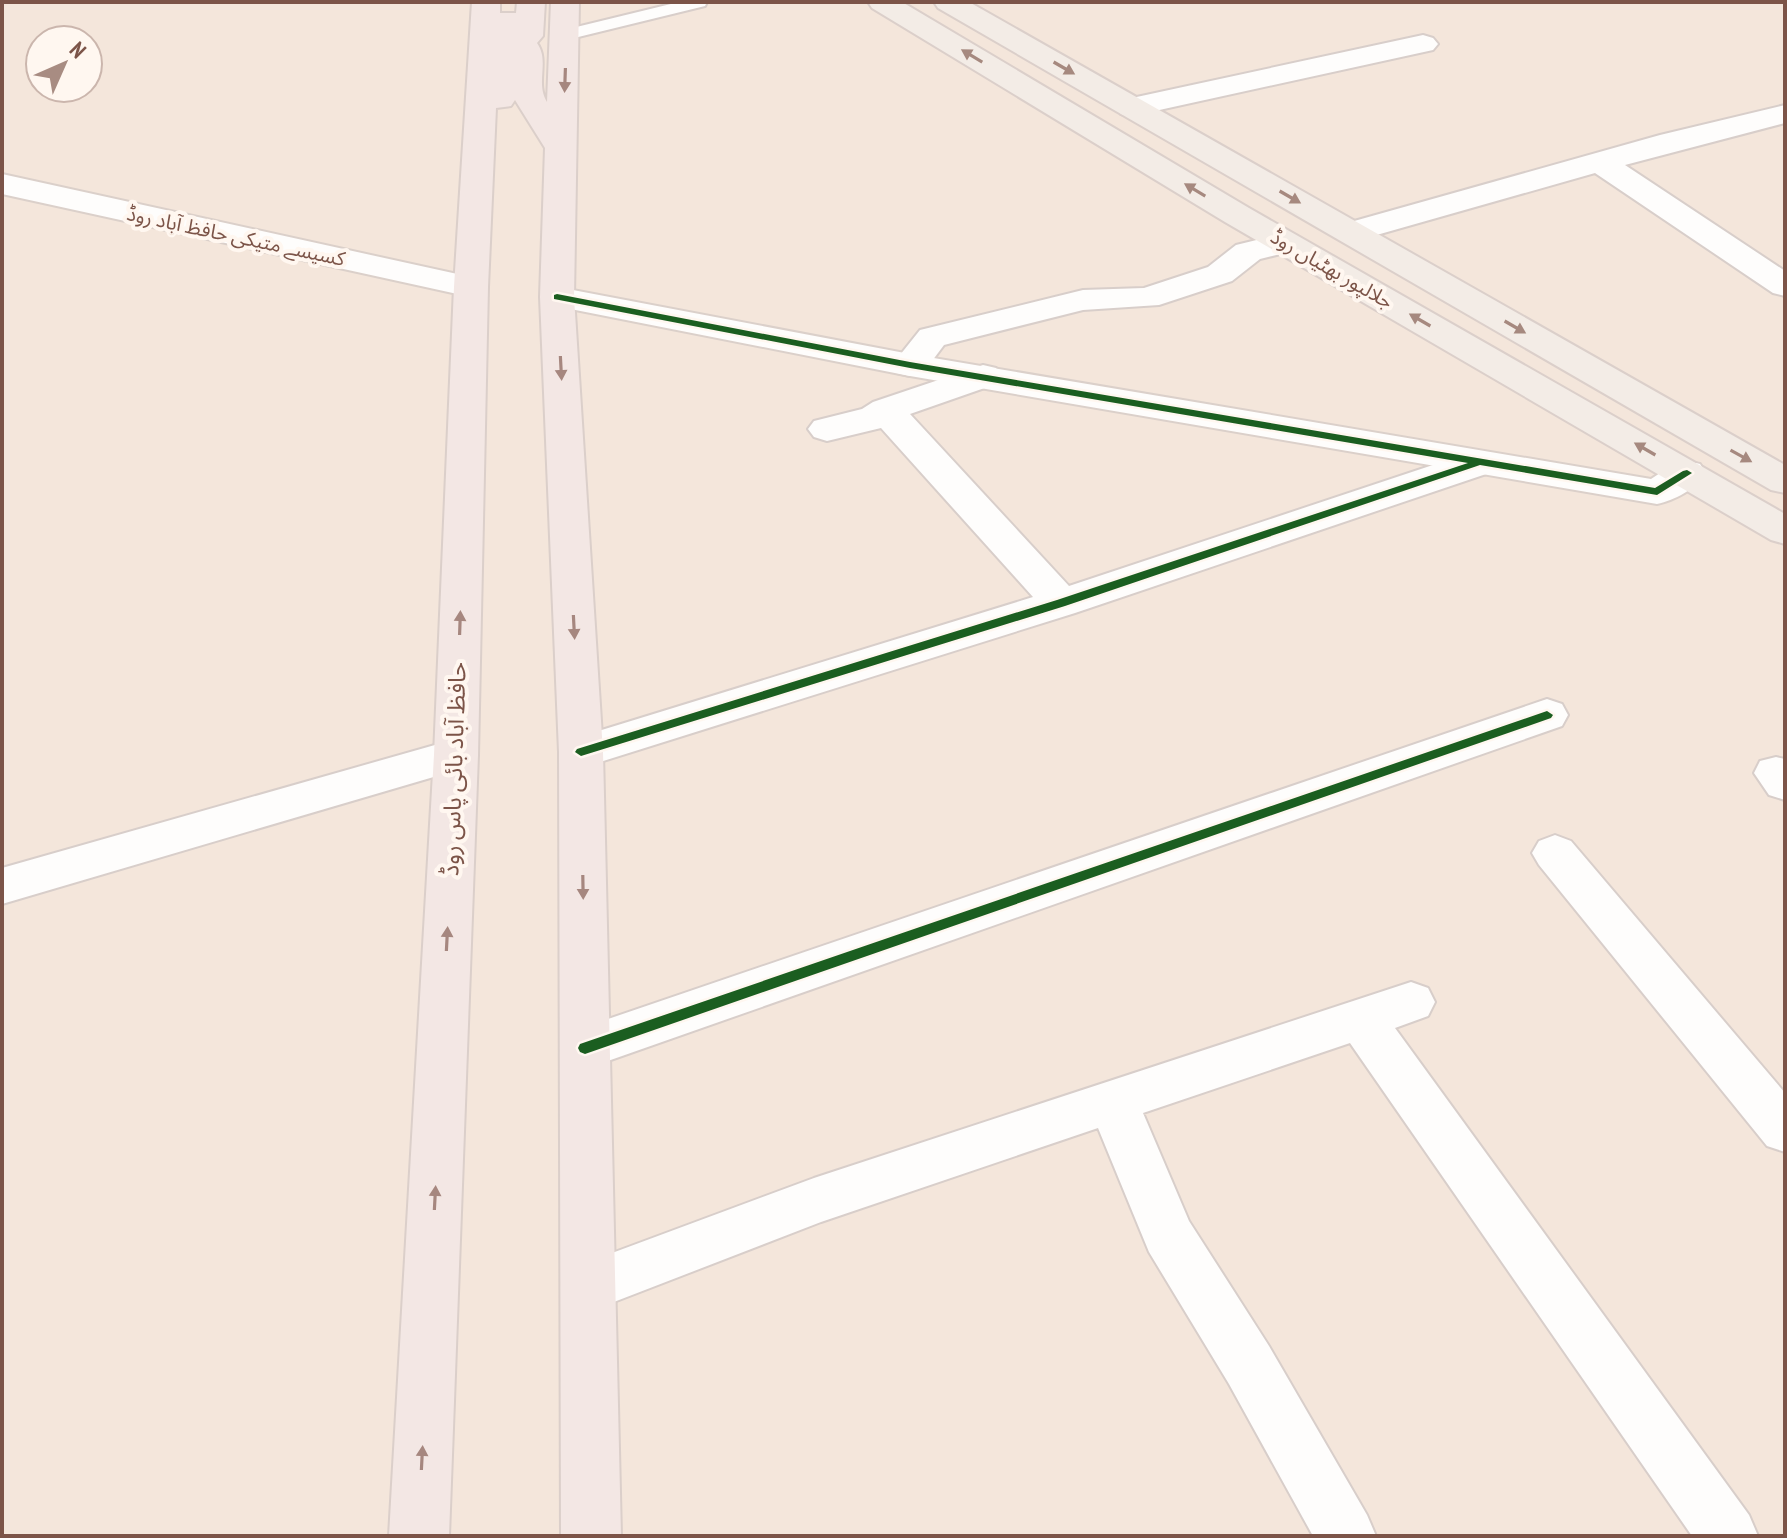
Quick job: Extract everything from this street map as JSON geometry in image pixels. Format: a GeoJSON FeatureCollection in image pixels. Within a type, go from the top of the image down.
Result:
{"type":"FeatureCollection","features":[{"type":"Feature","properties":{"kind":"highway","name":"حافظ آباد بائی پاس روڈ"},"geometry":{"type":"LineString","coordinates":[[419,1536],[456,755],[471,287],[486,2]]}},
{"type":"Feature","properties":{"kind":"highway"},"geometry":{"type":"LineString","coordinates":[[507,2],[508,37],[513,40],[528,36],[531,2]]}},
{"type":"Feature","properties":{"kind":"highway"},"geometry":{"type":"LineString","coordinates":[[566,18],[557,297],[581,752],[591,1536]]}},
{"type":"Feature","properties":{"kind":"highway"},"geometry":{"type":"LineString","coordinates":[[477,153],[503,92],[505,51],[522,47],[527,49],[528,54],[525,92],[562,149]]}},
{"type":"Feature","properties":{"kind":"main road","name":"جلالپور بھٹیاں روڈ"},"geometry":{"type":"LineString","coordinates":[[882,2],[1285,243],[1785,531]]}},
{"type":"Feature","properties":{"kind":"main road","name":"جلالپور بھٹیاں روڈ"},"geometry":{"type":"LineString","coordinates":[[948,2],[1785,481]]}},
{"type":"Feature","properties":{"kind":"street"},"geometry":{"type":"LineString","coordinates":[[1132,107],[1423,44]]}},
{"type":"Feature","properties":{"kind":"street"},"geometry":{"type":"LineString","coordinates":[[1352,232],[1599,162],[1785,114]]}},
{"type":"Feature","properties":{"kind":"street"},"geometry":{"type":"LineString","coordinates":[[1599,162],[1785,286]]}},
{"type":"Feature","properties":{"kind":"street","name":"کسیسے متیکی حافظ آباد روڈ"},"geometry":{"type":"LineString","coordinates":[[2,184],[471,287]]}},
{"type":"Feature","properties":{"kind":"street"},"geometry":{"type":"LineString","coordinates":[[910,365],[932,337],[1083,300],[1147,298],[1220,274],[1248,252],[1285,243]]}},
{"type":"Feature","properties":{"kind":"street"},"geometry":{"type":"LineString","coordinates":[[557,297],[910,365],[1657,492],[1687,473]]}},
{"type":"Feature","properties":{"kind":"street"},"geometry":{"type":"LineString","coordinates":[[827,429],[874,418],[886,410],[983,376]]}},
{"type":"Feature","properties":{"kind":"street"},"geometry":{"type":"LineString","coordinates":[[886,410],[1061,603]]}},
{"type":"Feature","properties":{"kind":"street"},"geometry":{"type":"LineString","coordinates":[[581,752],[1061,603],[1479,463]]}},
{"type":"Feature","properties":{"kind":"street"},"geometry":{"type":"LineString","coordinates":[[585,1048],[1547,715]]}},
{"type":"Feature","properties":{"kind":"street"},"geometry":{"type":"LineString","coordinates":[[2,886],[456,755]]}},
{"type":"Feature","properties":{"kind":"street"},"geometry":{"type":"LineString","coordinates":[[1555,853],[1785,1130]]}},
{"type":"Feature","properties":{"kind":"street"},"geometry":{"type":"LineString","coordinates":[[588,1287],[814,1201],[1411,1002]]}},
{"type":"Feature","properties":{"kind":"street"},"geometry":{"type":"LineString","coordinates":[[1360,1018],[1728,1536]]}},
{"type":"Feature","properties":{"kind":"street"},"geometry":{"type":"LineString","coordinates":[[1112,1100],[1168,1235],[1249,1365],[1346,1536]]}},
{"type":"Feature","properties":{"kind":"lane"},"geometry":{"type":"LineString","coordinates":[[566,18],[699,2]]}},
{"type":"Feature","properties":{"kind":"shaded area"},"geometry":{"type":"Polygon","coordinates":[[[2,2],[1785,2],[1785,1536],[2,1536],[2,2]]]}},
{"type":"Feature","properties":{"kind":"cycle path"},"geometry":{"type":"LineString","coordinates":[[557,297],[910,365],[1657,492],[1687,473]]}},
{"type":"Feature","properties":{"kind":"cycle path"},"geometry":{"type":"LineString","coordinates":[[581,752],[1061,603],[1476,464]]}},
{"type":"Feature","properties":{"kind":"cycle path"},"geometry":{"type":"LineString","coordinates":[[585,1048],[1547,715]]}}]}
